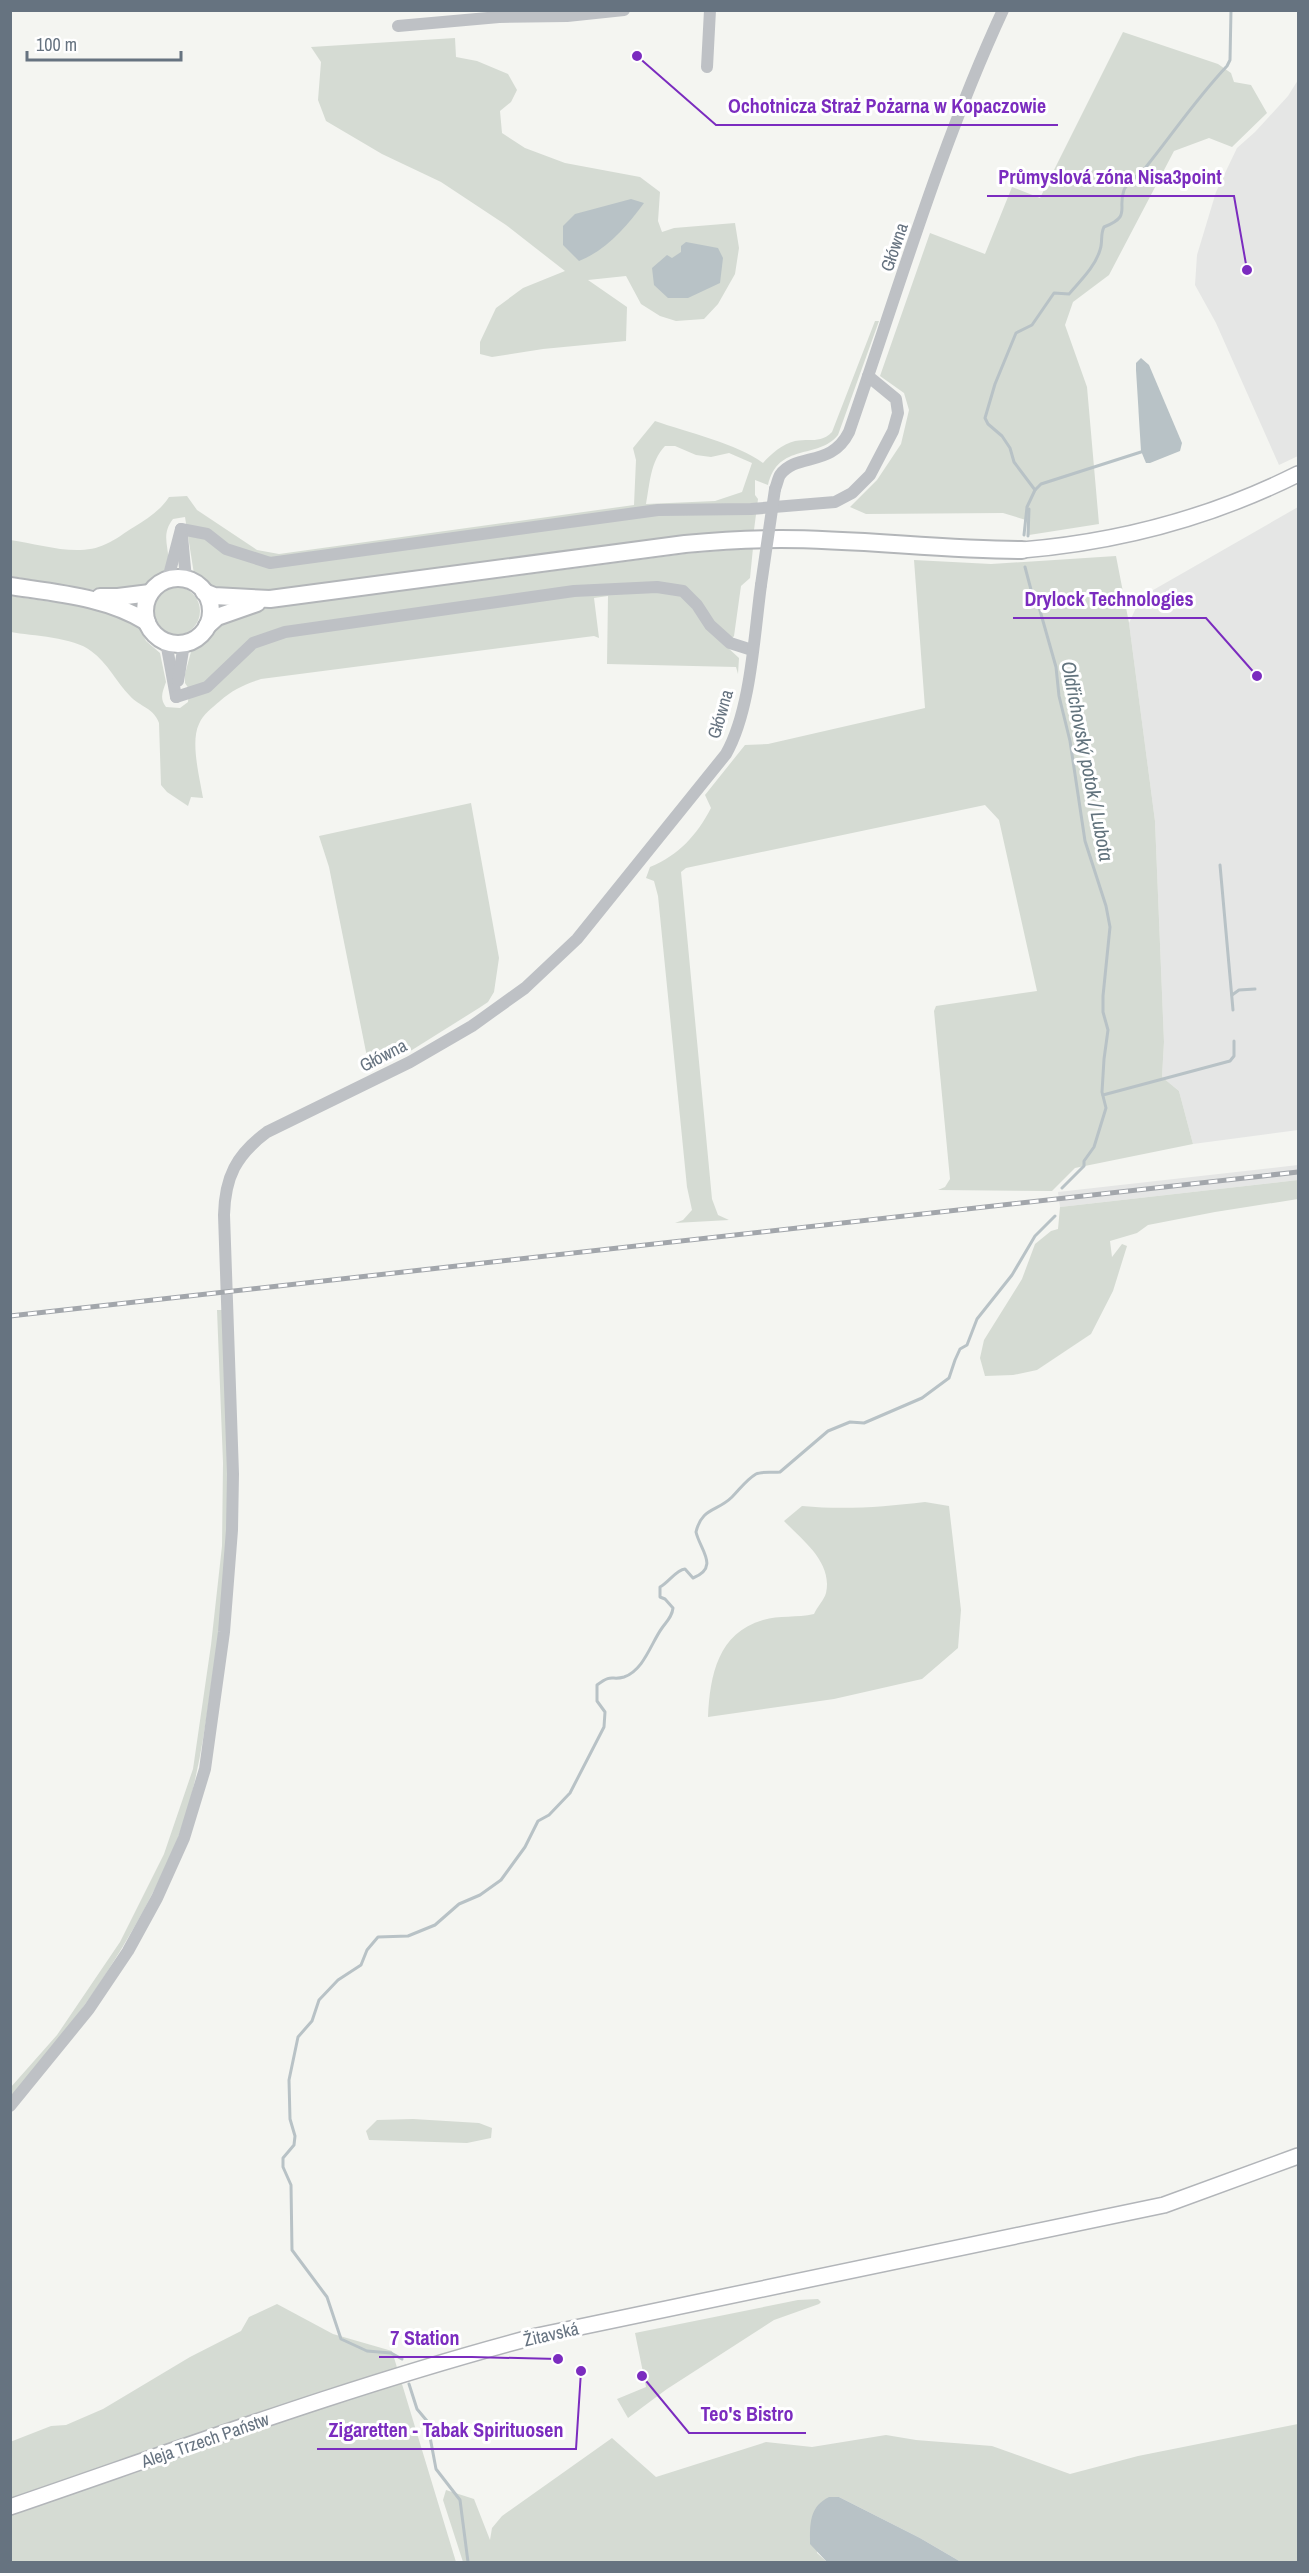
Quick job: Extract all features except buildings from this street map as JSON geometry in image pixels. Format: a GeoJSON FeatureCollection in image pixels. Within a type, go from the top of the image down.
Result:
{"type":"FeatureCollection","features":[{"type":"Feature","properties":{"kind":"highway"},"geometry":{"type":"LineString","coordinates":[[72,596],[118,597],[150,593],[168,579],[186,579],[214,596],[270,599],[674,545],[731,540],[820,540],[979,550],[1022,550]]}},
{"type":"Feature","properties":{"kind":"highway"},"geometry":{"type":"LineString","coordinates":[[10,586],[72,596],[116,607],[147,622]]}},
{"type":"Feature","properties":{"kind":"highway"},"geometry":{"type":"LineString","coordinates":[[204,592],[210,607],[207,627]]}},
{"type":"Feature","properties":{"kind":"highway"},"geometry":{"type":"LineString","coordinates":[[150,593],[145,607],[147,622],[156,637],[166,642],[184,644],[193,640],[217,617],[270,599]]}},
{"type":"Feature","properties":{"kind":"main road"},"geometry":{"type":"LineString","coordinates":[[1022,550],[1060,547],[1167,525],[1231,504],[1299,474]]}},
{"type":"Feature","properties":{"kind":"main road","name":"Žitavská"},"geometry":{"type":"LineString","coordinates":[[400,2375],[537,2336],[1164,2205],[1299,2156]]}},
{"type":"Feature","properties":{"kind":"main road","name":"Aleja Trzech Państw"},"geometry":{"type":"LineString","coordinates":[[10,2507],[353,2389],[400,2375]]}},
{"type":"Feature","properties":{"kind":"street"},"geometry":{"type":"LineString","coordinates":[[398,26],[499,17],[567,16],[624,10]]}},
{"type":"Feature","properties":{"kind":"street"},"geometry":{"type":"LineString","coordinates":[[706,67],[710,10]]}},
{"type":"Feature","properties":{"kind":"street","name":"Główna"},"geometry":{"type":"LineString","coordinates":[[10,2106],[89,2010],[128,1951],[157,1898],[184,1838],[205,1769],[224,1632],[232,1530],[225,1192],[241,1155],[267,1132],[410,1062],[472,1026],[525,988],[577,939],[726,754],[739,724],[780,475],[793,465],[838,449],[849,432],[959,114],[977,66],[1003,10]]}},
{"type":"Feature","properties":{"kind":"street"},"geometry":{"type":"LineString","coordinates":[[181,529],[207,534],[226,549],[270,563],[658,510],[751,509],[835,502],[852,493],[870,475],[893,431],[898,413],[896,399],[868,376]]}},
{"type":"Feature","properties":{"kind":"street"},"geometry":{"type":"LineString","coordinates":[[181,529],[186,579]]}},
{"type":"Feature","properties":{"kind":"street"},"geometry":{"type":"LineString","coordinates":[[168,579],[181,529]]}},
{"type":"Feature","properties":{"kind":"street"},"geometry":{"type":"LineString","coordinates":[[176,697],[207,687],[253,643],[285,632],[574,591],[657,587],[683,591],[698,605],[710,626],[730,643],[752,650]]}},
{"type":"Feature","properties":{"kind":"street"},"geometry":{"type":"LineString","coordinates":[[166,642],[176,697]]}},
{"type":"Feature","properties":{"kind":"street"},"geometry":{"type":"LineString","coordinates":[[176,697],[184,644]]}},
{"type":"Feature","properties":{"kind":"shaded area"},"geometry":{"type":"Polygon","coordinates":[[[1123,32],[1218,64],[1231,73],[1234,82],[1251,85],[1267,113],[1232,147],[1209,138],[1174,151],[1109,275],[1073,302],[1065,325],[1087,387],[1099,524],[1029,535],[1029,521],[1003,513],[866,514],[850,507],[877,480],[901,444],[909,410],[904,393],[880,376],[930,233],[985,254],[1012,187],[1040,198],[1123,32]]]}},
{"type":"Feature","properties":{"kind":"shaded area"},"geometry":{"type":"Polygon","coordinates":[[[455,38],[456,57],[477,61],[508,74],[517,90],[511,102],[500,111],[502,133],[525,148],[565,163],[640,177],[660,192],[658,221],[662,232],[674,228],[735,223],[739,248],[735,274],[718,304],[704,319],[676,321],[660,316],[641,304],[626,276],[588,280],[627,307],[626,341],[543,349],[492,357],[480,354],[480,342],[496,308],[523,288],[565,271],[506,225],[441,182],[382,154],[326,121],[318,100],[321,62],[311,47],[455,38]]]}},
{"type":"Feature","properties":{"kind":"shaded area"},"geometry":{"type":"Polygon","coordinates":[[[1298,80],[1298,456],[1279,465],[1216,323],[1195,285],[1197,255],[1216,192],[1237,148],[1288,96],[1298,80]]]}},
{"type":"Feature","properties":{"kind":"shaded area"},"geometry":{"type":"Polygon","coordinates":[[[631,199],[644,203],[623,229],[599,251],[579,261],[563,245],[563,226],[575,214],[631,199]]]}},
{"type":"Feature","properties":{"kind":"shaded area"},"geometry":{"type":"Polygon","coordinates":[[[686,242],[718,248],[723,258],[720,283],[688,298],[668,298],[654,285],[652,268],[667,255],[672,258],[681,252],[681,246],[686,242]]]}},
{"type":"Feature","properties":{"kind":"shaded area"},"geometry":{"type":"Polygon","coordinates":[[[875,321],[879,321],[838,435],[830,443],[789,457],[780,463],[773,472],[768,485],[755,480],[755,495],[758,499],[754,530],[575,549],[244,594],[215,591],[194,574],[185,517],[173,519],[169,526],[166,540],[168,559],[164,571],[139,590],[128,592],[95,590],[11,576],[10,540],[59,549],[95,548],[113,540],[149,517],[169,497],[187,496],[197,510],[257,550],[279,554],[634,505],[636,460],[633,448],[655,421],[726,444],[763,463],[786,444],[823,438],[832,432],[875,321]],[[665,446],[656,459],[646,504],[715,501],[742,492],[752,463],[729,453],[711,457],[696,455],[675,446],[665,446]]]}},
{"type":"Feature","properties":{"kind":"shaded area"},"geometry":{"type":"Polygon","coordinates":[[[1141,358],[1149,365],[1182,443],[1180,451],[1150,463],[1146,463],[1141,451],[1136,363],[1141,358]]]}},
{"type":"Feature","properties":{"kind":"shaded area"},"geometry":{"type":"Polygon","coordinates":[[[1298,507],[1298,1130],[1193,1144],[1179,1091],[1162,1077],[1164,1042],[1155,821],[1129,623],[1141,597],[1298,507]]]}},
{"type":"Feature","properties":{"kind":"shaded area"},"geometry":{"type":"Polygon","coordinates":[[[753,548],[750,578],[741,586],[734,636],[726,646],[739,658],[738,674],[736,667],[607,664],[608,596],[594,598],[599,638],[594,636],[261,679],[239,688],[211,709],[199,724],[195,740],[203,798],[191,797],[188,806],[167,792],[161,785],[157,718],[130,696],[97,656],[84,646],[74,643],[11,632],[10,596],[109,610],[138,623],[146,641],[160,653],[166,682],[162,695],[164,704],[166,707],[180,708],[188,702],[189,689],[185,683],[185,674],[192,648],[205,639],[216,622],[246,611],[684,554],[753,548]]]}},
{"type":"Feature","properties":{"kind":"shaded area"},"geometry":{"type":"Polygon","coordinates":[[[1116,556],[1129,623],[1155,821],[1164,1042],[1162,1077],[1179,1091],[1193,1144],[1075,1168],[1052,1191],[938,1190],[945,1187],[950,1179],[934,1011],[936,1006],[1037,991],[999,820],[985,805],[686,868],[681,872],[712,1199],[718,1215],[729,1220],[675,1223],[683,1220],[692,1210],[687,1187],[658,896],[654,881],[646,878],[650,867],[670,857],[700,827],[711,808],[705,795],[745,745],[768,744],[925,708],[914,560],[991,564],[1116,556]]]}},
{"type":"Feature","properties":{"kind":"shaded area"},"geometry":{"type":"Polygon","coordinates":[[[171,587],[181,587],[193,594],[200,606],[200,616],[193,628],[181,635],[171,635],[156,624],[152,616],[152,606],[163,591],[171,587]]]}},
{"type":"Feature","properties":{"kind":"shaded area"},"geometry":{"type":"Polygon","coordinates":[[[471,803],[499,958],[494,992],[488,1002],[479,1008],[412,1050],[368,1071],[329,867],[319,836],[471,803]]]}},
{"type":"Feature","properties":{"kind":"shaded area"},"geometry":{"type":"Polygon","coordinates":[[[1298,1165],[1298,1180],[1060,1207],[1058,1192],[1298,1165]]]}},
{"type":"Feature","properties":{"kind":"shaded area"},"geometry":{"type":"Polygon","coordinates":[[[1298,1180],[1298,1199],[1148,1225],[1137,1233],[1110,1241],[1112,1257],[1122,1244],[1127,1246],[1113,1291],[1091,1334],[1037,1370],[1013,1375],[985,1376],[980,1358],[984,1340],[1022,1279],[1035,1244],[1051,1231],[1058,1229],[1060,1207],[1298,1180]]]}},
{"type":"Feature","properties":{"kind":"shaded area"},"geometry":{"type":"Polygon","coordinates":[[[217,1310],[224,1310],[229,1456],[227,1545],[223,1600],[207,1714],[190,1799],[169,1859],[118,1955],[78,2015],[11,2101],[11,2087],[57,2035],[120,1942],[164,1854],[193,1769],[211,1645],[222,1546],[223,1463],[217,1310]]]}},
{"type":"Feature","properties":{"kind":"shaded area"},"geometry":{"type":"Polygon","coordinates":[[[925,1502],[949,1506],[961,1610],[958,1648],[922,1679],[834,1699],[708,1717],[714,1671],[726,1645],[748,1626],[763,1620],[814,1614],[825,1596],[827,1582],[821,1562],[784,1521],[802,1506],[864,1507],[925,1502]]]}},
{"type":"Feature","properties":{"kind":"shaded area"},"geometry":{"type":"Polygon","coordinates":[[[413,2119],[479,2123],[492,2128],[491,2138],[467,2143],[369,2140],[366,2131],[377,2120],[413,2119]]]}},
{"type":"Feature","properties":{"kind":"shaded area"},"geometry":{"type":"Polygon","coordinates":[[[818,2299],[821,2302],[819,2304],[774,2320],[667,2389],[628,2418],[617,2399],[646,2387],[635,2333],[798,2300],[818,2299]]]}},
{"type":"Feature","properties":{"kind":"shaded area"},"geometry":{"type":"Polygon","coordinates":[[[277,2304],[333,2334],[392,2351],[456,2562],[11,2562],[10,2442],[51,2426],[66,2425],[103,2409],[190,2357],[241,2331],[249,2317],[277,2304]]]}},
{"type":"Feature","properties":{"kind":"shaded area"},"geometry":{"type":"Polygon","coordinates":[[[1298,2424],[1298,2562],[961,2562],[920,2538],[839,2497],[829,2497],[817,2553],[827,2562],[463,2562],[443,2500],[446,2490],[474,2499],[490,2540],[492,2528],[502,2516],[612,2438],[656,2477],[766,2442],[812,2447],[886,2435],[916,2440],[992,2446],[1070,2474],[1138,2456],[1298,2424]]]}},
{"type":"Feature","properties":{"kind":"shaded area"},"geometry":{"type":"Polygon","coordinates":[[[829,2497],[839,2497],[920,2538],[961,2562],[827,2562],[810,2544],[810,2530],[814,2511],[822,2501],[829,2497]]]}},
{"type":"Feature","properties":{"kind":"waterway","name":"Oldřichovský potok / Lubota"},"geometry":{"type":"LineString","coordinates":[[1024,535],[1027,507],[1035,490],[1014,462],[1010,448],[1002,436],[988,424],[985,418],[995,384],[1016,333],[1032,325],[1054,293],[1069,294],[1087,274],[1100,250],[1104,227],[1113,223],[1121,215],[1122,197],[1126,187],[1146,167],[1195,103],[1227,66],[1230,60],[1231,10]]}},
{"type":"Feature","properties":{"kind":"waterway"},"geometry":{"type":"LineString","coordinates":[[1035,490],[1041,484],[1141,452]]}},
{"type":"Feature","properties":{"kind":"waterway","name":"Oldřichovský potok / Lubota"},"geometry":{"type":"LineString","coordinates":[[1028,536],[1029,509]]}},
{"type":"Feature","properties":{"kind":"waterway","name":"Oldřichovský potok / Lubota"},"geometry":{"type":"LineString","coordinates":[[1025,567],[1056,667],[1059,696],[1070,741],[1085,841],[1106,906],[1110,927],[1103,996],[1103,1012],[1108,1030],[1102,1092],[1106,1108],[1094,1147],[1084,1161],[1084,1166],[1062,1188]]}},
{"type":"Feature","properties":{"kind":"waterway"},"geometry":{"type":"LineString","coordinates":[[1220,865],[1233,1010]]}},
{"type":"Feature","properties":{"kind":"waterway"},"geometry":{"type":"LineString","coordinates":[[1232,995],[1239,990],[1255,989]]}},
{"type":"Feature","properties":{"kind":"waterway"},"geometry":{"type":"LineString","coordinates":[[1103,1095],[1230,1061],[1234,1056],[1234,1041]]}},
{"type":"Feature","properties":{"kind":"waterway","name":"Oldřichovský potok / Lubota"},"geometry":{"type":"LineString","coordinates":[[402,2359],[391,2353],[367,2351],[341,2339],[327,2297],[292,2250],[291,2185],[283,2167],[283,2158],[294,2145],[295,2136],[290,2119],[289,2080],[298,2037],[312,2021],[319,2000],[338,1980],[361,1965],[367,1950],[378,1937],[408,1936],[435,1925],[459,1904],[480,1895],[501,1880],[525,1847],[538,1821],[549,1815],[570,1793],[604,1727],[605,1712],[597,1701],[597,1685],[609,1678],[620,1678],[631,1674],[642,1662],[670,1616],[673,1608],[660,1597],[660,1587],[682,1570],[685,1569],[693,1578],[705,1569],[706,1558],[696,1532],[702,1518],[726,1502],[756,1474],[780,1472],[828,1431],[850,1422],[864,1423],[922,1398],[949,1378],[960,1349],[967,1345],[977,1319],[1012,1275],[1035,1236],[1055,1216]]}},
{"type":"Feature","properties":{"kind":"waterway","name":"Oldřichovský potok / Lubota"},"geometry":{"type":"LineString","coordinates":[[409,2384],[417,2409],[427,2421],[436,2469],[460,2500],[468,2562]]}},
{"type":"Feature","properties":{"kind":"railway"},"geometry":{"type":"LineString","coordinates":[[10,1316],[1298,1172]]}},
{"type":"Feature","properties":{"kind":"place","name":"Ochotnicza Straż Pożarna w Kopaczowie"},"geometry":{"type":"Point","coordinates":[637,56]}},
{"type":"Feature","properties":{"kind":"place","name":"Průmyslová zóna Nisa3point"},"geometry":{"type":"Point","coordinates":[1247,270]}},
{"type":"Feature","properties":{"kind":"place","name":"Drylock Technologies"},"geometry":{"type":"Point","coordinates":[1257,676]}},
{"type":"Feature","properties":{"kind":"place","name":"7 Station"},"geometry":{"type":"Point","coordinates":[558,2359]}},
{"type":"Feature","properties":{"kind":"place","name":"Zigaretten - Tabak Spirituosen"},"geometry":{"type":"Point","coordinates":[581,2371]}},
{"type":"Feature","properties":{"kind":"place","name":"Teo's Bistro"},"geometry":{"type":"Point","coordinates":[642,2376]}}]}
